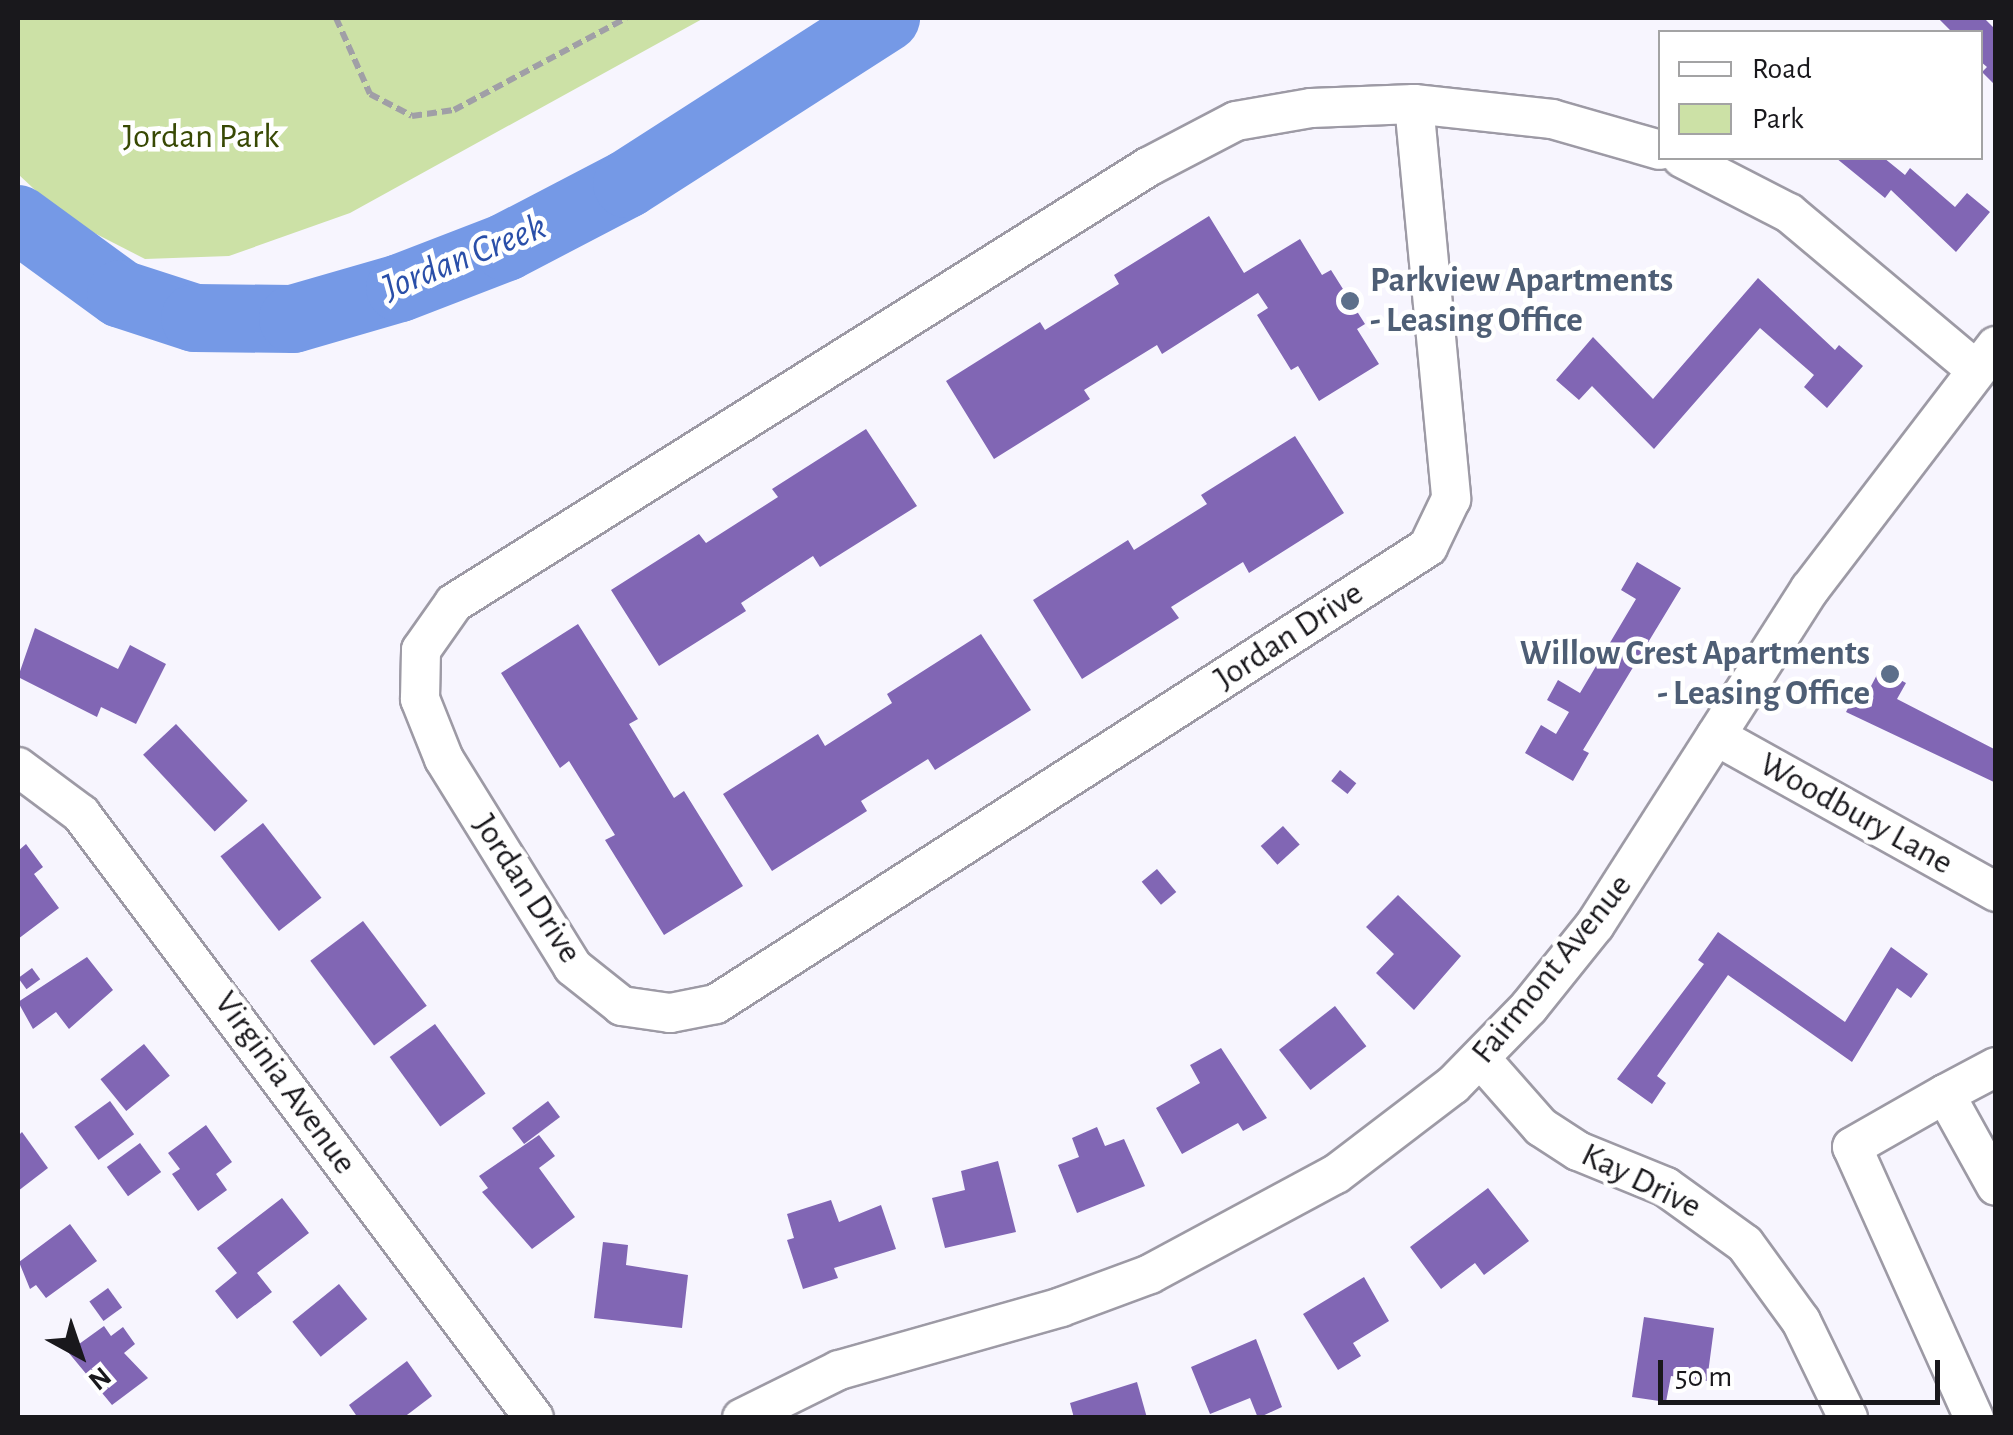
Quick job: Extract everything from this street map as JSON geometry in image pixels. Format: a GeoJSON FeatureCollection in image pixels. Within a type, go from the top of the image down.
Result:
{"type":"FeatureCollection","features":[{"type":"Feature","properties":{"kind":"street","name":"Jordan Drive"},"geometry":{"type":"LineString","coordinates":[[1414,104],[1451,500],[1428,547],[716,1004],[670,1013],[622,1006],[572,967],[444,759],[420,699],[420,650],[454,603],[1148,167],[1236,121],[1311,108],[1414,104],[1552,120],[1658,149]]}},
{"type":"Feature","properties":{"kind":"street"},"geometry":{"type":"LineString","coordinates":[[1686,160],[1788,213],[1986,358]]}},
{"type":"Feature","properties":{"kind":"street","name":"Fairmont Avenue"},"geometry":{"type":"LineString","coordinates":[[742,1418],[840,1370],[1061,1308],[1168,1265],[1336,1174],[1481,1060],[1596,925],[1810,588],[1986,358]]}},
{"type":"Feature","properties":{"kind":"street","name":"Woodbury Lane"},"geometry":{"type":"LineString","coordinates":[[1716,736],[1996,892]]}},
{"type":"Feature","properties":{"kind":"street","name":"Virginia Avenue"},"geometry":{"type":"LineString","coordinates":[[18,768],[81,814],[534,1418]]}},
{"type":"Feature","properties":{"kind":"street","name":"Kay Drive"},"geometry":{"type":"LineString","coordinates":[[1481,1060],[1541,1126],[1578,1152],[1666,1187],[1745,1244],[1800,1321],[1848,1418]]}},
{"type":"Feature","properties":{"kind":"street"},"geometry":{"type":"LineString","coordinates":[[1974,1418],[1852,1147],[1996,1068]]}},
{"type":"Feature","properties":{"kind":"street"},"geometry":{"type":"LineString","coordinates":[[1945,1094],[1996,1186]]}},
{"type":"Feature","properties":{"kind":"path"},"geometry":{"type":"LineString","coordinates":[[336,18],[370,94],[412,116],[454,110],[626,18]]}},
{"type":"Feature","properties":{"kind":"green space","name":"Jordan Park"},"geometry":{"type":"Polygon","coordinates":[[[18,18],[704,18],[350,213],[229,256],[145,259],[65,218],[18,174],[18,18]]]}},
{"type":"Feature","properties":{"kind":"building"},"geometry":{"type":"Polygon","coordinates":[[[1938,18],[1984,18],[1996,30],[1996,86],[1983,73],[1987,67],[1983,64],[1983,30],[1950,30],[1938,18]]]}},
{"type":"Feature","properties":{"kind":"building"},"geometry":{"type":"Polygon","coordinates":[[[1838,160],[1886,160],[1905,175],[1910,168],[1955,207],[1967,193],[1990,212],[1956,252],[1891,190],[1885,198],[1838,160]]]}},
{"type":"Feature","properties":{"kind":"building"},"geometry":{"type":"Polygon","coordinates":[[[1209,216],[1244,273],[1300,239],[1322,275],[1331,270],[1365,324],[1357,329],[1379,364],[1319,401],[1298,366],[1291,370],[1257,315],[1268,308],[1258,293],[1162,354],[1157,345],[1084,390],[1090,399],[994,459],[946,381],[1040,322],[1045,330],[1119,284],[1114,275],[1209,216]]]}},
{"type":"Feature","properties":{"kind":"building"},"geometry":{"type":"Polygon","coordinates":[[[1758,278],[1835,350],[1839,345],[1863,366],[1827,408],[1804,387],[1814,375],[1760,328],[1654,449],[1592,386],[1579,400],[1556,380],[1593,337],[1653,399],[1758,278]]]}},
{"type":"Feature","properties":{"kind":"building"},"geometry":{"type":"Polygon","coordinates":[[[866,429],[917,506],[820,567],[813,556],[741,603],[746,611],[659,666],[611,590],[699,534],[706,543],[778,497],[772,489],[866,429]]]}},
{"type":"Feature","properties":{"kind":"building"},"geometry":{"type":"Polygon","coordinates":[[[1295,436],[1344,513],[1249,573],[1243,562],[1171,607],[1179,618],[1082,679],[1033,600],[1128,540],[1134,550],[1207,504],[1201,495],[1295,436]]]}},
{"type":"Feature","properties":{"kind":"building"},"geometry":{"type":"Polygon","coordinates":[[[1637,562],[1681,588],[1583,750],[1589,753],[1573,781],[1525,753],[1541,725],[1556,734],[1569,712],[1547,700],[1558,680],[1580,693],[1636,599],[1621,590],[1637,562]]]}},
{"type":"Feature","properties":{"kind":"building"},"geometry":{"type":"Polygon","coordinates":[[[578,624],[638,719],[629,724],[674,798],[684,791],[743,886],[664,935],[605,840],[615,835],[569,761],[560,768],[501,673],[578,624]]]}},
{"type":"Feature","properties":{"kind":"building"},"geometry":{"type":"Polygon","coordinates":[[[35,628],[118,669],[130,645],[166,664],[136,724],[101,707],[97,717],[18,677],[35,628]]]}},
{"type":"Feature","properties":{"kind":"building"},"geometry":{"type":"Polygon","coordinates":[[[981,634],[1031,710],[935,770],[928,759],[861,801],[867,811],[772,871],[723,794],[818,734],[825,746],[892,703],[887,694],[981,634]]]}},
{"type":"Feature","properties":{"kind":"building"},"geometry":{"type":"Polygon","coordinates":[[[1880,669],[1906,683],[1897,699],[1996,750],[1996,783],[1846,712],[1861,683],[1870,688],[1880,669]]]}},
{"type":"Feature","properties":{"kind":"building"},"geometry":{"type":"Polygon","coordinates":[[[176,724],[248,801],[215,831],[143,755],[176,724]]]}},
{"type":"Feature","properties":{"kind":"building"},"geometry":{"type":"Polygon","coordinates":[[[1340,770],[1356,783],[1348,794],[1331,781],[1340,770]]]}},
{"type":"Feature","properties":{"kind":"building"},"geometry":{"type":"Polygon","coordinates":[[[263,823],[321,898],[279,931],[220,856],[263,823]]]}},
{"type":"Feature","properties":{"kind":"building"},"geometry":{"type":"Polygon","coordinates":[[[1283,826],[1300,845],[1277,865],[1261,846],[1283,826]]]}},
{"type":"Feature","properties":{"kind":"building"},"geometry":{"type":"Polygon","coordinates":[[[26,844],[43,867],[34,874],[59,908],[18,939],[18,851],[26,844]]]}},
{"type":"Feature","properties":{"kind":"building"},"geometry":{"type":"Polygon","coordinates":[[[1157,869],[1176,892],[1161,905],[1142,882],[1157,869]]]}},
{"type":"Feature","properties":{"kind":"building"},"geometry":{"type":"Polygon","coordinates":[[[1398,895],[1461,956],[1414,1010],[1376,973],[1394,954],[1366,927],[1398,895]]]}},
{"type":"Feature","properties":{"kind":"building"},"geometry":{"type":"Polygon","coordinates":[[[363,921],[427,1006],[374,1045],[310,961],[363,921]]]}},
{"type":"Feature","properties":{"kind":"building"},"geometry":{"type":"Polygon","coordinates":[[[1718,932],[1845,1022],[1891,947],[1928,974],[1911,998],[1897,988],[1852,1062],[1728,975],[1657,1076],[1666,1083],[1652,1104],[1617,1079],[1704,964],[1698,960],[1718,932]]]}},
{"type":"Feature","properties":{"kind":"building"},"geometry":{"type":"Polygon","coordinates":[[[87,957],[113,990],[69,1029],[56,1012],[33,1029],[18,1002],[87,957]]]}},
{"type":"Feature","properties":{"kind":"building"},"geometry":{"type":"Polygon","coordinates":[[[32,968],[40,979],[26,989],[18,978],[32,968]]]}},
{"type":"Feature","properties":{"kind":"building"},"geometry":{"type":"Polygon","coordinates":[[[1335,1006],[1366,1046],[1310,1090],[1279,1050],[1335,1006]]]}},
{"type":"Feature","properties":{"kind":"building"},"geometry":{"type":"Polygon","coordinates":[[[435,1024],[486,1094],[440,1126],[390,1057],[435,1024]]]}},
{"type":"Feature","properties":{"kind":"building"},"geometry":{"type":"Polygon","coordinates":[[[144,1044],[170,1076],[126,1111],[100,1079],[144,1044]]]}},
{"type":"Feature","properties":{"kind":"building"},"geometry":{"type":"Polygon","coordinates":[[[1221,1048],[1267,1118],[1243,1131],[1238,1123],[1182,1154],[1156,1108],[1200,1083],[1190,1065],[1221,1048]]]}},
{"type":"Feature","properties":{"kind":"building"},"geometry":{"type":"Polygon","coordinates":[[[110,1101],[134,1134],[99,1160],[74,1127],[110,1101]]]}},
{"type":"Feature","properties":{"kind":"building"},"geometry":{"type":"Polygon","coordinates":[[[548,1101],[560,1117],[524,1144],[512,1128],[548,1101]]]}},
{"type":"Feature","properties":{"kind":"building"},"geometry":{"type":"Polygon","coordinates":[[[206,1125],[232,1162],[216,1174],[227,1190],[198,1211],[172,1174],[180,1169],[168,1153],[206,1125]]]}},
{"type":"Feature","properties":{"kind":"building"},"geometry":{"type":"Polygon","coordinates":[[[1097,1127],[1105,1146],[1124,1139],[1145,1186],[1077,1213],[1058,1165],[1079,1157],[1072,1138],[1097,1127]]]}},
{"type":"Feature","properties":{"kind":"building"},"geometry":{"type":"Polygon","coordinates":[[[22,1132],[48,1168],[18,1191],[18,1136],[22,1132]]]}},
{"type":"Feature","properties":{"kind":"building"},"geometry":{"type":"Polygon","coordinates":[[[539,1135],[555,1156],[539,1168],[575,1217],[532,1249],[482,1192],[488,1188],[479,1176],[539,1135]]]}},
{"type":"Feature","properties":{"kind":"building"},"geometry":{"type":"Polygon","coordinates":[[[140,1143],[161,1172],[128,1196],[107,1167],[140,1143]]]}},
{"type":"Feature","properties":{"kind":"building"},"geometry":{"type":"Polygon","coordinates":[[[998,1161],[1016,1232],[945,1248],[932,1198],[965,1190],[961,1171],[998,1161]]]}},
{"type":"Feature","properties":{"kind":"building"},"geometry":{"type":"Polygon","coordinates":[[[1488,1188],[1529,1241],[1484,1275],[1475,1263],[1441,1289],[1410,1247],[1488,1188]]]}},
{"type":"Feature","properties":{"kind":"building"},"geometry":{"type":"Polygon","coordinates":[[[282,1198],[309,1233],[257,1273],[272,1292],[237,1319],[215,1291],[237,1273],[217,1248],[282,1198]]]}},
{"type":"Feature","properties":{"kind":"building"},"geometry":{"type":"Polygon","coordinates":[[[831,1200],[839,1222],[881,1205],[896,1249],[834,1268],[838,1278],[803,1289],[787,1240],[794,1238],[787,1214],[831,1200]]]}},
{"type":"Feature","properties":{"kind":"building"},"geometry":{"type":"Polygon","coordinates":[[[70,1224],[97,1261],[46,1298],[36,1285],[30,1289],[19,1262],[70,1224]]]}},
{"type":"Feature","properties":{"kind":"building"},"geometry":{"type":"Polygon","coordinates":[[[603,1242],[628,1245],[626,1265],[688,1275],[682,1328],[594,1318],[603,1242]]]}},
{"type":"Feature","properties":{"kind":"building"},"geometry":{"type":"Polygon","coordinates":[[[1364,1277],[1389,1321],[1353,1343],[1361,1356],[1338,1370],[1303,1314],[1364,1277]]]}},
{"type":"Feature","properties":{"kind":"building"},"geometry":{"type":"Polygon","coordinates":[[[339,1284],[367,1319],[321,1357],[292,1322],[339,1284]]]}},
{"type":"Feature","properties":{"kind":"building"},"geometry":{"type":"Polygon","coordinates":[[[108,1288],[122,1307],[103,1321],[89,1302],[108,1288]]]}},
{"type":"Feature","properties":{"kind":"building"},"geometry":{"type":"Polygon","coordinates":[[[1644,1317],[1714,1328],[1707,1381],[1671,1376],[1666,1402],[1632,1397],[1644,1317]]]}},
{"type":"Feature","properties":{"kind":"building"},"geometry":{"type":"Polygon","coordinates":[[[104,1326],[111,1336],[123,1327],[135,1344],[124,1353],[148,1378],[112,1405],[68,1352],[104,1326]]]}},
{"type":"Feature","properties":{"kind":"building"},"geometry":{"type":"Polygon","coordinates":[[[1256,1339],[1282,1407],[1258,1418],[1250,1398],[1210,1414],[1191,1367],[1256,1339]]]}},
{"type":"Feature","properties":{"kind":"building"},"geometry":{"type":"Polygon","coordinates":[[[407,1361],[432,1396],[403,1418],[358,1418],[349,1405],[407,1361]]]}},
{"type":"Feature","properties":{"kind":"building"},"geometry":{"type":"Polygon","coordinates":[[[1137,1382],[1147,1418],[1074,1418],[1070,1403],[1137,1382]]]}},
{"type":"Feature","properties":{"kind":"waterway","name":"Jordan Creek"},"geometry":{"type":"LineString","coordinates":[[18,219],[121,294],[195,318],[293,319],[400,288],[506,247],[627,184],[886,18]]}},
{"type":"Feature","properties":{"kind":"place","name":"Parkview Apartments - Leasing Office"},"geometry":{"type":"Point","coordinates":[1350,301]}},
{"type":"Feature","properties":{"kind":"place","name":"Willow Crest Apartments - Leasing Office"},"geometry":{"type":"Point","coordinates":[1890,674]}}]}
